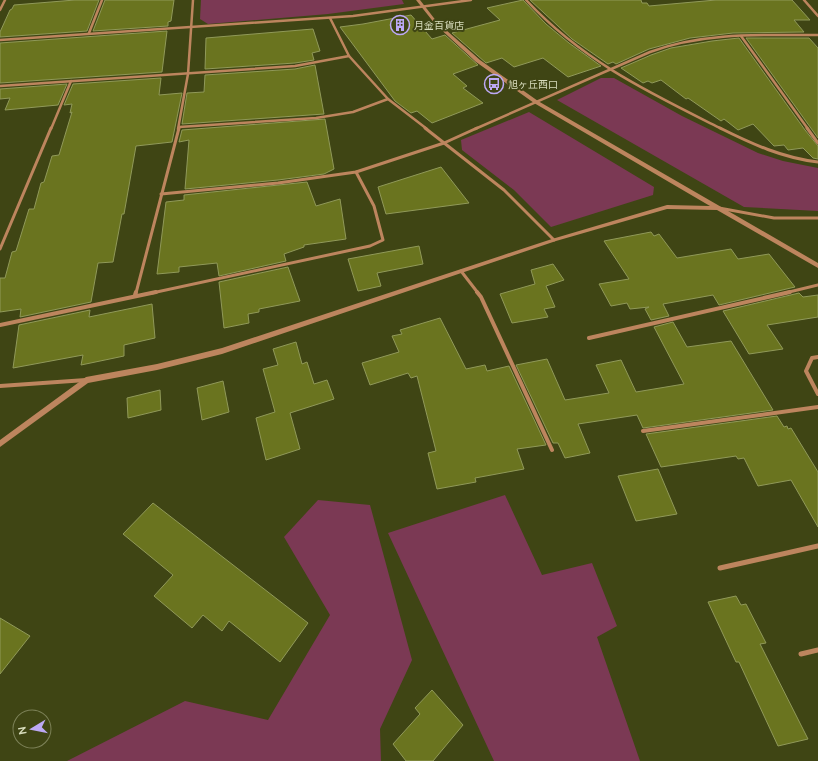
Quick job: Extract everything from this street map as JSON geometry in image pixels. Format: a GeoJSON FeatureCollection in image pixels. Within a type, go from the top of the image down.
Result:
{"type":"FeatureCollection","features":[{"type":"Feature","properties":{"kind":"street"},"geometry":{"type":"LineString","coordinates":[[0,10],[4,0]]}},
{"type":"Feature","properties":{"kind":"street"},"geometry":{"type":"LineString","coordinates":[[89,33],[102,0]]}},
{"type":"Feature","properties":{"kind":"street"},"geometry":{"type":"LineString","coordinates":[[135,295],[178,127],[188,74],[193,0]]}},
{"type":"Feature","properties":{"kind":"street"},"geometry":{"type":"LineString","coordinates":[[418,0],[436,23],[478,61],[536,102],[818,266]]}},
{"type":"Feature","properties":{"kind":"street"},"geometry":{"type":"LineString","coordinates":[[0,40],[330,18],[471,0]]}},
{"type":"Feature","properties":{"kind":"street"},"geometry":{"type":"LineString","coordinates":[[526,0],[542,19],[565,39],[609,70],[747,142],[781,155],[818,162]]}},
{"type":"Feature","properties":{"kind":"street"},"geometry":{"type":"LineString","coordinates":[[804,0],[818,16]]}},
{"type":"Feature","properties":{"kind":"street"},"geometry":{"type":"LineString","coordinates":[[330,18],[349,56],[388,99],[504,190],[554,240]]}},
{"type":"Feature","properties":{"kind":"street"},"geometry":{"type":"LineString","coordinates":[[161,194],[278,183],[356,172],[444,143],[650,52],[676,43],[707,38],[818,34]]}},
{"type":"Feature","properties":{"kind":"street"},"geometry":{"type":"LineString","coordinates":[[741,36],[818,143]]}},
{"type":"Feature","properties":{"kind":"street"},"geometry":{"type":"LineString","coordinates":[[0,86],[295,66],[349,56]]}},
{"type":"Feature","properties":{"kind":"street"},"geometry":{"type":"LineString","coordinates":[[0,249],[71,81]]}},
{"type":"Feature","properties":{"kind":"street"},"geometry":{"type":"LineString","coordinates":[[178,127],[316,118],[353,112],[388,99]]}},
{"type":"Feature","properties":{"kind":"street"},"geometry":{"type":"LineString","coordinates":[[0,325],[370,246],[383,240],[374,206],[356,172]]}},
{"type":"Feature","properties":{"kind":"street"},"geometry":{"type":"LineString","coordinates":[[0,386],[86,380],[157,367],[222,351],[554,240],[667,207],[719,208],[774,218],[818,218]]}},
{"type":"Feature","properties":{"kind":"street"},"geometry":{"type":"LineString","coordinates":[[461,271],[481,296],[552,450]]}},
{"type":"Feature","properties":{"kind":"street"},"geometry":{"type":"LineString","coordinates":[[588,338],[818,285]]}},
{"type":"Feature","properties":{"kind":"street"},"geometry":{"type":"LineString","coordinates":[[818,357],[812,358],[806,372],[818,394]]}},
{"type":"Feature","properties":{"kind":"street"},"geometry":{"type":"LineString","coordinates":[[0,444],[86,380]]}},
{"type":"Feature","properties":{"kind":"street"},"geometry":{"type":"LineString","coordinates":[[643,431],[818,407]]}},
{"type":"Feature","properties":{"kind":"street"},"geometry":{"type":"LineString","coordinates":[[720,568],[818,546]]}},
{"type":"Feature","properties":{"kind":"street"},"geometry":{"type":"LineString","coordinates":[[801,654],[818,650]]}},
{"type":"Feature","properties":{"kind":"shaded area"},"geometry":{"type":"Polygon","coordinates":[[[201,0],[402,0],[404,4],[328,14],[208,24],[200,19],[201,0]]]}},
{"type":"Feature","properties":{"kind":"shaded area"},"geometry":{"type":"Polygon","coordinates":[[[601,78],[614,78],[682,116],[758,153],[783,161],[818,168],[818,211],[744,207],[557,100],[601,78]]]}},
{"type":"Feature","properties":{"kind":"shaded area"},"geometry":{"type":"Polygon","coordinates":[[[529,112],[654,187],[653,195],[551,227],[514,190],[462,150],[461,140],[529,112]]]}},
{"type":"Feature","properties":{"kind":"shaded area"},"geometry":{"type":"Polygon","coordinates":[[[505,495],[542,575],[592,563],[617,626],[597,637],[640,761],[494,761],[388,533],[505,495]]]}},
{"type":"Feature","properties":{"kind":"shaded area"},"geometry":{"type":"Polygon","coordinates":[[[318,500],[370,505],[412,660],[380,729],[381,761],[67,761],[185,701],[268,720],[330,615],[284,537],[318,500]]]}},
{"type":"Feature","properties":{"kind":"building"},"geometry":{"type":"Polygon","coordinates":[[[75,0],[99,0],[87,31],[0,37],[0,32],[10,10],[14,5],[75,0]]]}},
{"type":"Feature","properties":{"kind":"building"},"geometry":{"type":"Polygon","coordinates":[[[105,0],[174,0],[171,21],[168,22],[168,26],[93,31],[105,0]]]}},
{"type":"Feature","properties":{"kind":"building"},"geometry":{"type":"Polygon","coordinates":[[[523,0],[546,24],[601,66],[568,77],[543,58],[514,67],[502,58],[486,63],[452,33],[500,20],[487,8],[523,0]]]}},
{"type":"Feature","properties":{"kind":"building"},"geometry":{"type":"Polygon","coordinates":[[[530,0],[641,0],[642,3],[647,3],[649,6],[716,0],[792,0],[810,20],[794,20],[804,32],[733,33],[690,38],[649,49],[616,64],[613,62],[608,64],[572,39],[530,0]]]}},
{"type":"Feature","properties":{"kind":"building"},"geometry":{"type":"Polygon","coordinates":[[[411,15],[432,39],[445,35],[478,65],[453,74],[467,86],[463,88],[483,103],[432,123],[417,111],[411,113],[395,101],[340,27],[411,15]]]}},
{"type":"Feature","properties":{"kind":"building"},"geometry":{"type":"Polygon","coordinates":[[[313,29],[320,51],[312,53],[314,60],[295,63],[205,69],[206,38],[313,29]]]}},
{"type":"Feature","properties":{"kind":"building"},"geometry":{"type":"Polygon","coordinates":[[[167,31],[162,72],[0,83],[0,43],[167,31]]]}},
{"type":"Feature","properties":{"kind":"building"},"geometry":{"type":"Polygon","coordinates":[[[739,38],[818,146],[818,159],[813,158],[803,148],[788,150],[784,145],[774,146],[753,124],[738,130],[724,119],[721,121],[688,98],[686,99],[661,80],[652,83],[648,81],[643,83],[621,68],[671,48],[739,38]]]}},
{"type":"Feature","properties":{"kind":"building"},"geometry":{"type":"Polygon","coordinates":[[[746,38],[809,38],[818,48],[818,138],[746,38]]]}},
{"type":"Feature","properties":{"kind":"building"},"geometry":{"type":"Polygon","coordinates":[[[315,65],[324,114],[182,124],[187,93],[204,92],[205,75],[295,69],[315,65]]]}},
{"type":"Feature","properties":{"kind":"building"},"geometry":{"type":"Polygon","coordinates":[[[161,78],[159,95],[182,93],[172,142],[136,146],[124,214],[122,214],[113,262],[98,263],[91,302],[20,317],[21,309],[0,312],[0,278],[5,278],[12,252],[16,251],[29,209],[34,209],[41,183],[44,182],[52,156],[59,155],[72,112],[70,113],[72,104],[64,105],[73,84],[161,78]]]}},
{"type":"Feature","properties":{"kind":"building"},"geometry":{"type":"Polygon","coordinates":[[[67,84],[58,105],[5,110],[10,98],[0,99],[0,89],[67,84]]]}},
{"type":"Feature","properties":{"kind":"building"},"geometry":{"type":"Polygon","coordinates":[[[325,119],[334,169],[324,174],[185,189],[189,140],[179,142],[182,130],[325,119]]]}},
{"type":"Feature","properties":{"kind":"building"},"geometry":{"type":"Polygon","coordinates":[[[441,167],[469,203],[386,214],[378,187],[441,167]]]}},
{"type":"Feature","properties":{"kind":"building"},"geometry":{"type":"Polygon","coordinates":[[[307,182],[316,206],[340,199],[346,239],[304,245],[304,247],[284,254],[286,261],[219,276],[217,263],[179,267],[179,272],[157,274],[166,202],[184,200],[184,195],[307,182]]]}},
{"type":"Feature","properties":{"kind":"building"},"geometry":{"type":"Polygon","coordinates":[[[651,232],[654,236],[659,234],[677,258],[731,249],[738,259],[769,254],[795,287],[719,305],[713,295],[663,304],[669,316],[651,320],[645,309],[649,307],[630,309],[627,303],[611,306],[599,284],[629,279],[604,241],[651,232]]]}},
{"type":"Feature","properties":{"kind":"building"},"geometry":{"type":"Polygon","coordinates":[[[419,246],[423,264],[377,273],[381,286],[358,291],[348,259],[419,246]]]}},
{"type":"Feature","properties":{"kind":"building"},"geometry":{"type":"Polygon","coordinates":[[[553,264],[564,280],[546,286],[555,307],[544,309],[548,317],[512,323],[500,294],[535,284],[531,270],[553,264]]]}},
{"type":"Feature","properties":{"kind":"building"},"geometry":{"type":"Polygon","coordinates":[[[288,267],[300,301],[259,309],[259,312],[248,314],[249,323],[224,328],[219,282],[288,267]]]}},
{"type":"Feature","properties":{"kind":"building"},"geometry":{"type":"Polygon","coordinates":[[[799,293],[803,297],[818,295],[818,317],[767,325],[783,349],[749,354],[723,311],[799,293]]]}},
{"type":"Feature","properties":{"kind":"building"},"geometry":{"type":"Polygon","coordinates":[[[152,304],[155,338],[124,345],[124,356],[81,365],[83,355],[13,368],[19,325],[90,310],[89,317],[152,304]]]}},
{"type":"Feature","properties":{"kind":"building"},"geometry":{"type":"Polygon","coordinates":[[[440,318],[466,369],[485,365],[487,371],[509,366],[546,445],[517,449],[524,469],[475,478],[476,482],[437,489],[428,453],[436,451],[417,376],[411,378],[408,373],[370,385],[362,363],[399,352],[392,336],[402,334],[400,330],[440,318]]]}},
{"type":"Feature","properties":{"kind":"building"},"geometry":{"type":"Polygon","coordinates":[[[673,322],[687,347],[731,341],[773,410],[643,428],[637,415],[578,424],[590,453],[565,458],[558,443],[553,443],[516,365],[547,359],[565,400],[609,393],[596,365],[621,360],[636,392],[684,384],[654,327],[673,322]]]}},
{"type":"Feature","properties":{"kind":"building"},"geometry":{"type":"Polygon","coordinates":[[[296,342],[302,364],[307,362],[314,384],[327,380],[334,399],[290,413],[300,449],[266,460],[256,418],[275,412],[263,369],[278,365],[273,349],[296,342]]]}},
{"type":"Feature","properties":{"kind":"building"},"geometry":{"type":"Polygon","coordinates":[[[223,381],[229,412],[202,420],[197,388],[223,381]]]}},
{"type":"Feature","properties":{"kind":"building"},"geometry":{"type":"Polygon","coordinates":[[[160,390],[161,410],[128,418],[127,398],[160,390]]]}},
{"type":"Feature","properties":{"kind":"building"},"geometry":{"type":"Polygon","coordinates":[[[777,416],[784,427],[787,426],[788,429],[791,428],[818,472],[818,527],[791,480],[758,486],[744,458],[738,459],[736,456],[661,467],[646,434],[777,416]]]}},
{"type":"Feature","properties":{"kind":"building"},"geometry":{"type":"Polygon","coordinates":[[[658,469],[677,514],[636,521],[618,476],[658,469]]]}},
{"type":"Feature","properties":{"kind":"building"},"geometry":{"type":"Polygon","coordinates":[[[153,503],[308,623],[280,662],[229,621],[222,631],[203,615],[192,628],[154,596],[173,575],[123,534],[153,503]]]}},
{"type":"Feature","properties":{"kind":"building"},"geometry":{"type":"Polygon","coordinates":[[[736,596],[741,605],[746,604],[766,643],[760,644],[808,739],[778,746],[739,662],[736,662],[708,602],[736,596]]]}},
{"type":"Feature","properties":{"kind":"building"},"geometry":{"type":"Polygon","coordinates":[[[0,618],[30,636],[0,674],[0,618]]]}},
{"type":"Feature","properties":{"kind":"building"},"geometry":{"type":"Polygon","coordinates":[[[432,690],[463,725],[433,761],[406,761],[393,744],[420,714],[415,708],[432,690]]]}},
{"type":"Feature","properties":{"kind":"place","name":"月金百貨店"},"geometry":{"type":"Point","coordinates":[400,25]}},
{"type":"Feature","properties":{"kind":"place","name":"旭ヶ丘西口"},"geometry":{"type":"Point","coordinates":[494,84]}}]}
